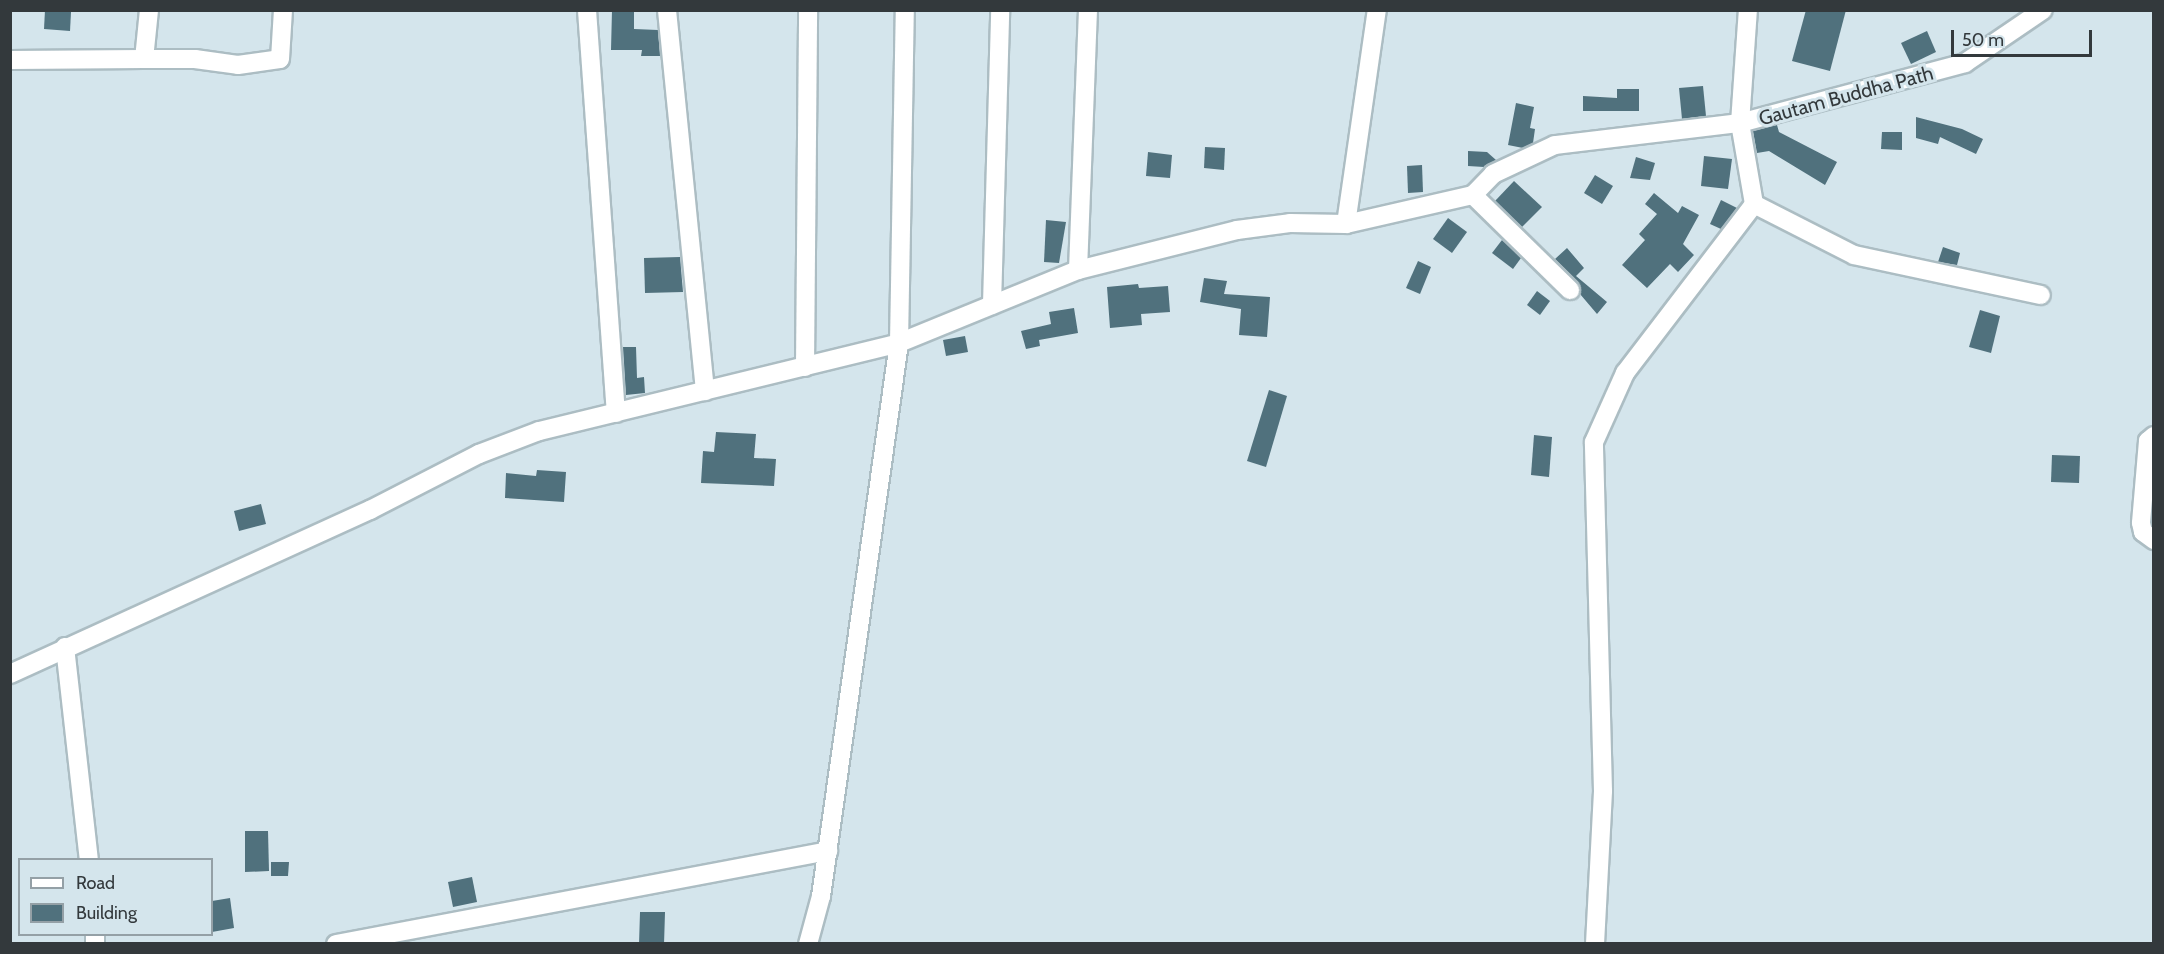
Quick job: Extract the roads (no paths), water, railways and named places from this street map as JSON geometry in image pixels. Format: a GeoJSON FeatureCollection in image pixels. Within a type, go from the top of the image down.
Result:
{"type":"FeatureCollection","features":[{"type":"Feature","properties":{"kind":"street"},"geometry":{"type":"LineString","coordinates":[[144,59],[149,10]]}},
{"type":"Feature","properties":{"kind":"street"},"geometry":{"type":"LineString","coordinates":[[10,60],[195,59],[238,65],[280,59],[283,10]]}},
{"type":"Feature","properties":{"kind":"street"},"geometry":{"type":"LineString","coordinates":[[587,10],[616,412]]}},
{"type":"Feature","properties":{"kind":"street"},"geometry":{"type":"LineString","coordinates":[[667,10],[705,391]]}},
{"type":"Feature","properties":{"kind":"street"},"geometry":{"type":"LineString","coordinates":[[806,367],[808,10]]}},
{"type":"Feature","properties":{"kind":"street"},"geometry":{"type":"LineString","coordinates":[[808,944],[828,851],[899,343],[905,10]]}},
{"type":"Feature","properties":{"kind":"street"},"geometry":{"type":"LineString","coordinates":[[992,305],[1000,10]]}},
{"type":"Feature","properties":{"kind":"street"},"geometry":{"type":"LineString","coordinates":[[1078,270],[1088,10]]}},
{"type":"Feature","properties":{"kind":"street"},"geometry":{"type":"LineString","coordinates":[[1346,224],[1377,10]]}},
{"type":"Feature","properties":{"kind":"street"},"geometry":{"type":"LineString","coordinates":[[1595,944],[1603,791],[1594,442],[1624,373],[1754,204],[1740,123],[1748,10]]}},
{"type":"Feature","properties":{"kind":"street","name":"Gautam Buddha Path"},"geometry":{"type":"LineString","coordinates":[[1473,195],[1493,174],[1555,145],[1740,123],[1965,63],[2043,10]]}},
{"type":"Feature","properties":{"kind":"street"},"geometry":{"type":"LineString","coordinates":[[10,674],[370,510],[507,442],[616,412],[899,343],[1078,270],[1237,230],[1290,223],[1346,224],[1473,195],[1570,290]]}},
{"type":"Feature","properties":{"kind":"street"},"geometry":{"type":"LineString","coordinates":[[1754,204],[1854,255],[2041,295]]}},
{"type":"Feature","properties":{"kind":"street"},"geometry":{"type":"LineString","coordinates":[[2154,436],[2148,441],[2141,523],[2143,532],[2154,540]]}},
{"type":"Feature","properties":{"kind":"street"},"geometry":{"type":"LineString","coordinates":[[65,647],[89,858]]}},
{"type":"Feature","properties":{"kind":"street"},"geometry":{"type":"LineString","coordinates":[[336,944],[828,851]]}}]}
